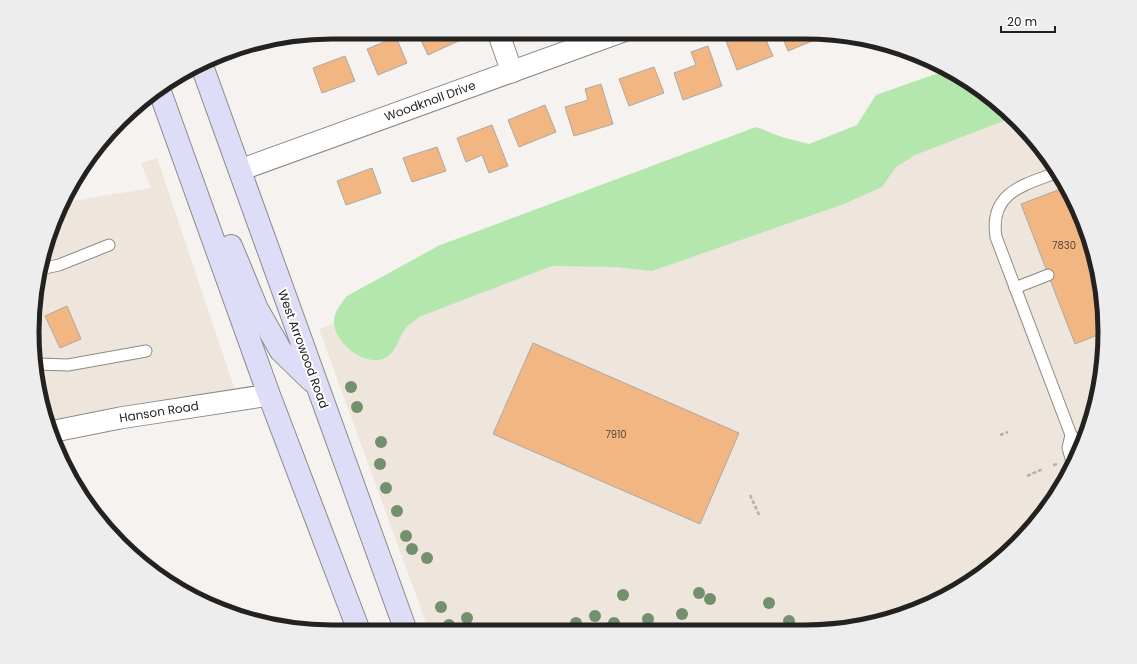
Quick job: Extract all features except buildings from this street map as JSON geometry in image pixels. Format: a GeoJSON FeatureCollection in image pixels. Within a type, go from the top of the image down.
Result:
{"type":"FeatureCollection","features":[{"type":"Feature","properties":{"kind":"main road","name":"West Arrowood Road"},"geometry":{"type":"LineString","coordinates":[[203,69],[404,625]]}},
{"type":"Feature","properties":{"kind":"main road"},"geometry":{"type":"LineString","coordinates":[[161,94],[269,394],[357,625]]}},
{"type":"Feature","properties":{"kind":"main road"},"geometry":{"type":"LineString","coordinates":[[194,186],[208,193],[224,224],[239,268],[257,309],[281,352],[316,385]]}},
{"type":"Feature","properties":{"kind":"street"},"geometry":{"type":"LineString","coordinates":[[500,39],[512,72]]}},
{"type":"Feature","properties":{"kind":"street","name":"Woodknoll Drive"},"geometry":{"type":"LineString","coordinates":[[240,170],[602,39]]}},
{"type":"Feature","properties":{"kind":"street","name":"Hanson Road"},"geometry":{"type":"LineString","coordinates":[[57,431],[120,418],[269,394]]}},
{"type":"Feature","properties":{"kind":"lane"},"geometry":{"type":"LineString","coordinates":[[1052,174],[1012,191],[1003,198],[997,210],[994,225],[996,236],[1015,288],[1071,435],[1077,441]]}},
{"type":"Feature","properties":{"kind":"lane"},"geometry":{"type":"LineString","coordinates":[[47,268],[59,265],[109,245]]}},
{"type":"Feature","properties":{"kind":"lane"},"geometry":{"type":"LineString","coordinates":[[1015,288],[1048,275]]}},
{"type":"Feature","properties":{"kind":"lane"},"geometry":{"type":"LineString","coordinates":[[41,364],[68,365],[146,351]]}},
{"type":"Feature","properties":{"kind":"lane"},"geometry":{"type":"LineString","coordinates":[[1070,457],[1068,448],[1071,435]]}},
{"type":"Feature","properties":{"kind":"path"},"geometry":{"type":"LineString","coordinates":[[1000,434],[1008,432]]}},
{"type":"Feature","properties":{"kind":"path"},"geometry":{"type":"LineString","coordinates":[[1026,476],[1043,469]]}},
{"type":"Feature","properties":{"kind":"path"},"geometry":{"type":"LineString","coordinates":[[750,494],[760,517]]}},
{"type":"Feature","properties":{"kind":"shaded area"},"geometry":{"type":"Polygon","coordinates":[[[969,89],[998,112],[1025,139],[1049,169],[1068,202],[1076,220],[1088,256],[1095,294],[1098,332],[1095,370],[1088,408],[1076,444],[1068,462],[1049,495],[1025,525],[998,552],[968,576],[935,595],[917,603],[881,615],[862,619],[805,625],[427,625],[319,329],[969,89]]]}},
{"type":"Feature","properties":{"kind":"shaded area"},"geometry":{"type":"Polygon","coordinates":[[[157,158],[237,396],[55,427],[45,389],[39,332],[42,294],[49,256],[61,220],[69,201],[151,188],[141,163],[157,158]]]}},
{"type":"Feature","properties":{"kind":"green space"},"geometry":{"type":"Polygon","coordinates":[[[941,72],[968,88],[1006,120],[915,155],[896,167],[882,187],[844,204],[652,271],[616,267],[552,266],[419,317],[405,329],[395,348],[384,359],[371,360],[356,354],[344,344],[335,330],[335,316],[347,296],[438,246],[756,127],[782,137],[809,144],[857,125],[876,95],[941,72]]]}}]}
